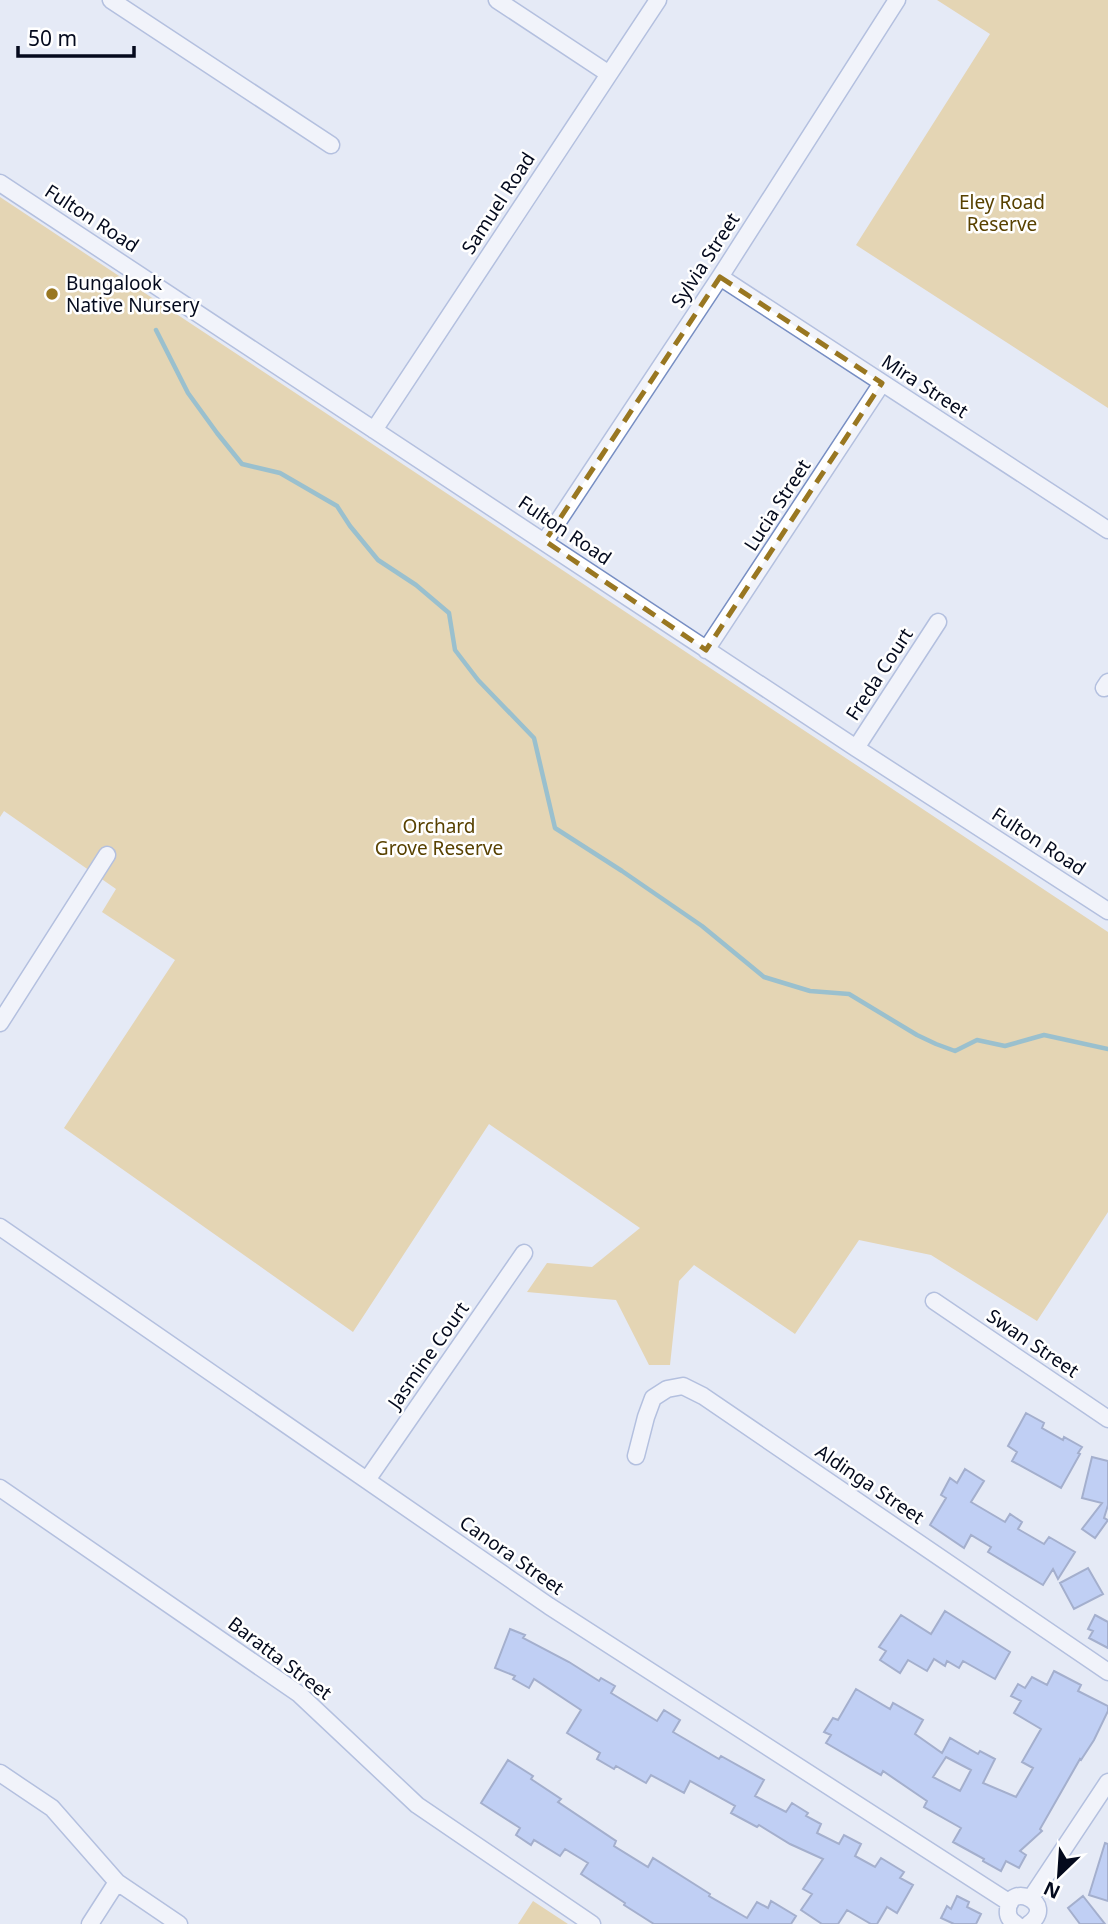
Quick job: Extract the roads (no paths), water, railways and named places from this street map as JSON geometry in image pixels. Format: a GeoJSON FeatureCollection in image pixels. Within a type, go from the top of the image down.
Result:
{"type":"FeatureCollection","features":[{"type":"Feature","properties":{"kind":"street"},"geometry":{"type":"LineString","coordinates":[[111,0],[331,145]]}},
{"type":"Feature","properties":{"kind":"street"},"geometry":{"type":"LineString","coordinates":[[497,0],[609,74]]}},
{"type":"Feature","properties":{"kind":"street","name":"Samuel Road"},"geometry":{"type":"LineString","coordinates":[[374,429],[658,0]]}},
{"type":"Feature","properties":{"kind":"street","name":"Sylvia Street"},"geometry":{"type":"LineString","coordinates":[[545,541],[720,277],[897,0]]}},
{"type":"Feature","properties":{"kind":"street","name":"Fulton Road"},"geometry":{"type":"LineString","coordinates":[[0,183],[706,650],[1108,911]]}},
{"type":"Feature","properties":{"kind":"street","name":"Mira Street"},"geometry":{"type":"LineString","coordinates":[[720,277],[1108,530]]}},
{"type":"Feature","properties":{"kind":"street","name":"Lucia Street"},"geometry":{"type":"LineString","coordinates":[[706,650],[882,383]]}},
{"type":"Feature","properties":{"kind":"street","name":"Freda Court"},"geometry":{"type":"LineString","coordinates":[[856,748],[938,622]]}},
{"type":"Feature","properties":{"kind":"street"},"geometry":{"type":"LineString","coordinates":[[0,1023],[107,855]]}},
{"type":"Feature","properties":{"kind":"street","name":"Canora Street"},"geometry":{"type":"LineString","coordinates":[[0,1227],[549,1606],[1010,1903]]}},
{"type":"Feature","properties":{"kind":"street","name":"Jasmine Court"},"geometry":{"type":"LineString","coordinates":[[367,1480],[524,1253]]}},
{"type":"Feature","properties":{"kind":"street","name":"Swan Street"},"geometry":{"type":"LineString","coordinates":[[934,1301],[1103,1416]]}},
{"type":"Feature","properties":{"kind":"street","name":"Aldinga Street"},"geometry":{"type":"LineString","coordinates":[[636,1456],[653,1398],[667,1389],[683,1386],[703,1396],[1108,1672]]}},
{"type":"Feature","properties":{"kind":"street"},"geometry":{"type":"LineString","coordinates":[[1103,1416],[1108,1398]]}},
{"type":"Feature","properties":{"kind":"street","name":"Baratta Street"},"geometry":{"type":"LineString","coordinates":[[0,1488],[299,1694],[417,1805],[592,1924]]}},
{"type":"Feature","properties":{"kind":"street"},"geometry":{"type":"LineString","coordinates":[[0,1773],[51,1808],[117,1882],[179,1924]]}},
{"type":"Feature","properties":{"kind":"street"},"geometry":{"type":"LineString","coordinates":[[1031,1898],[1108,1782]]}},
{"type":"Feature","properties":{"kind":"street"},"geometry":{"type":"LineString","coordinates":[[90,1924],[117,1882]]}},
{"type":"Feature","properties":{"kind":"street"},"geometry":{"type":"LineString","coordinates":[[1015,1924],[1007,1912],[1010,1903],[1017,1897],[1027,1896],[1037,1906],[1035,1922]]}},
{"type":"Feature","properties":{"kind":"waterway"},"geometry":{"type":"LineString","coordinates":[[156,330],[188,393],[242,464],[280,473],[337,506],[378,560],[416,585],[449,613],[455,650],[478,680],[534,738],[555,828],[702,926],[764,977],[810,991],[849,994],[917,1035],[955,1051],[977,1040],[1005,1046],[1044,1035],[1108,1049]]}},
{"type":"Feature","properties":{"kind":"place","name":"Bungalook Native Nursery"},"geometry":{"type":"Point","coordinates":[52,294]}},
{"type":"Feature","properties":{"kind":"park label","name":"Eley Road Reserve"},"geometry":{"type":"Point","coordinates":[1002,213]}},
{"type":"Feature","properties":{"kind":"park label","name":"Orchard Grove Reserve"},"geometry":{"type":"Point","coordinates":[439,837]}}]}
